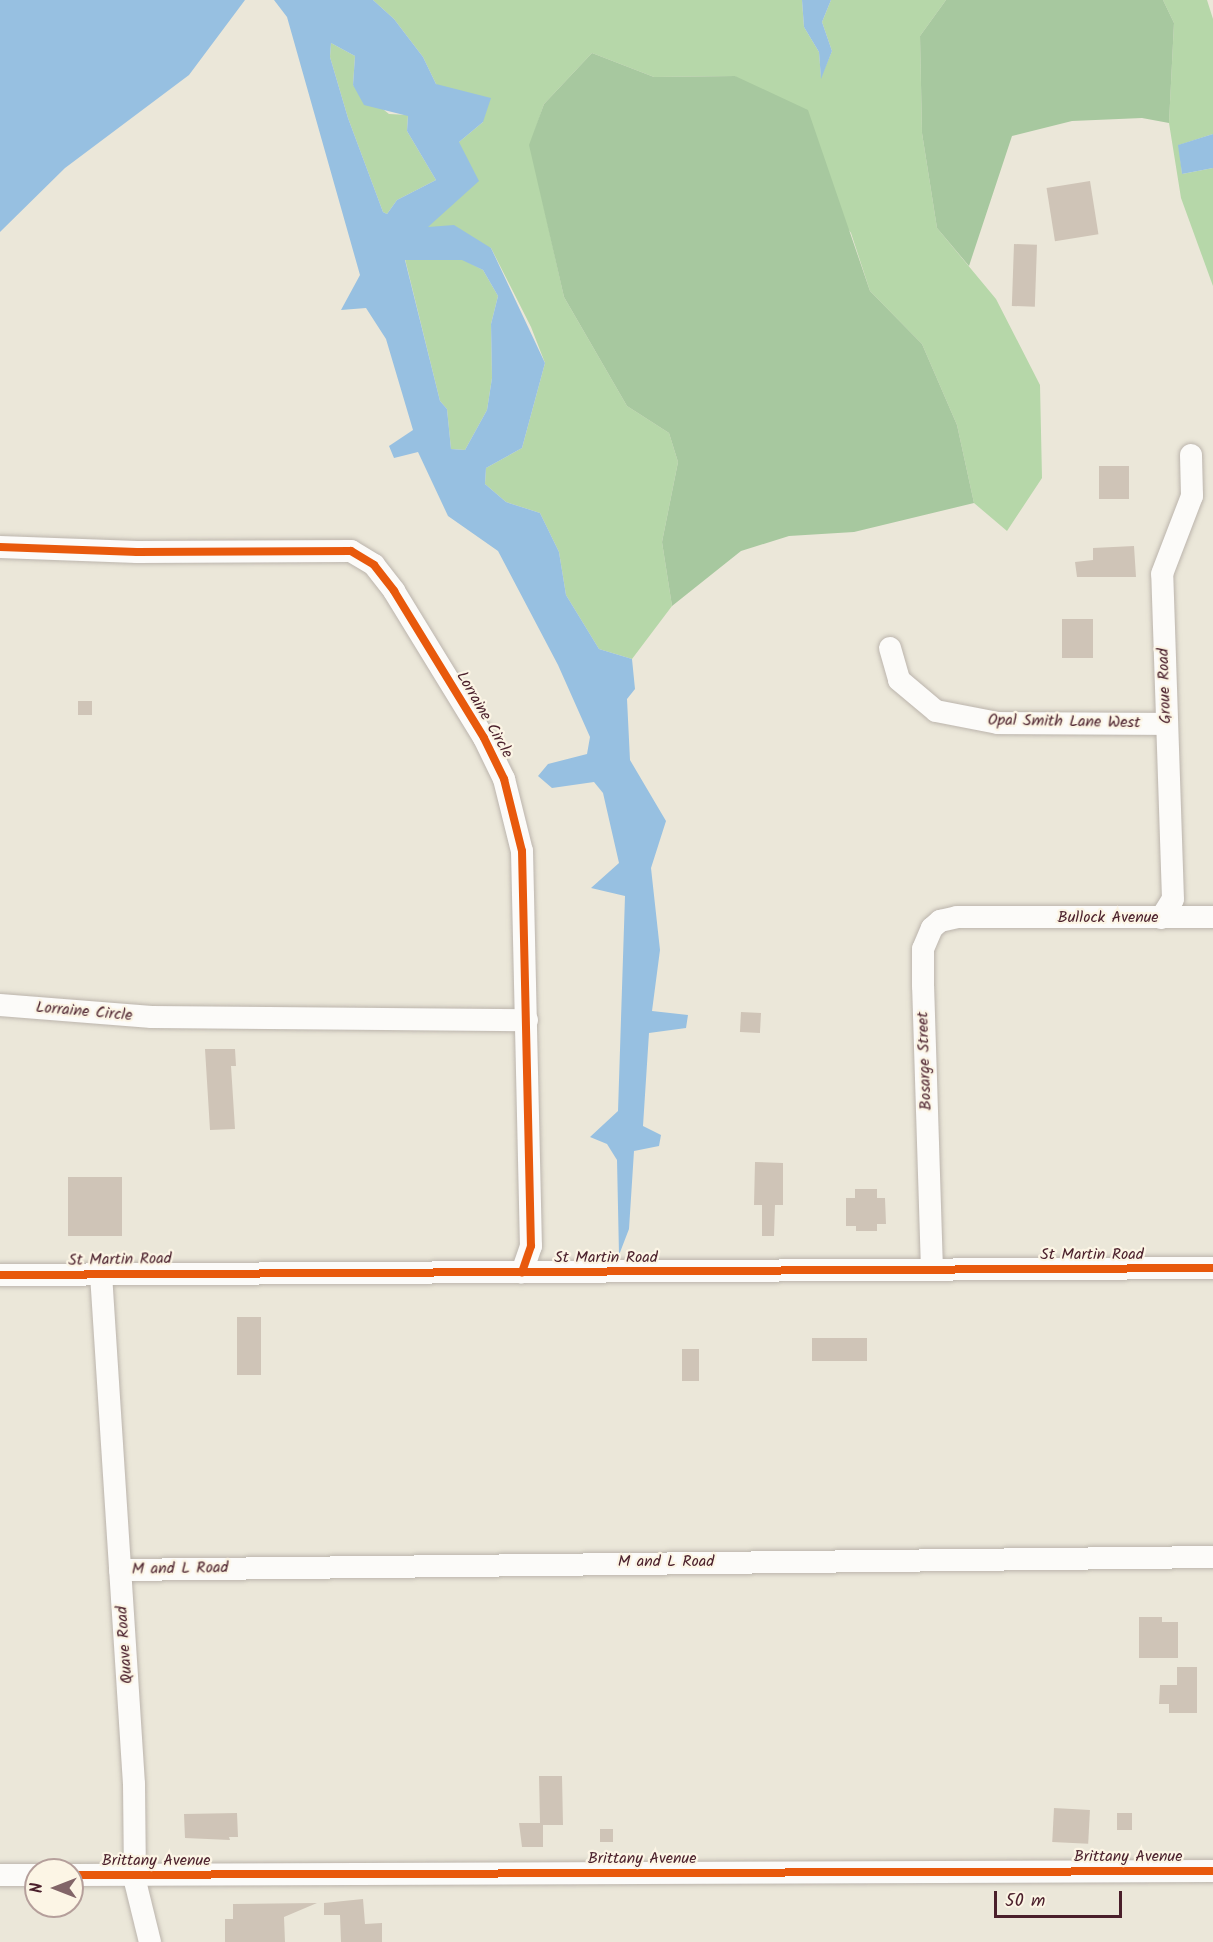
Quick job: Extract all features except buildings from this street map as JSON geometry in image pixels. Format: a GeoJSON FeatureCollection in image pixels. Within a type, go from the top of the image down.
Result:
{"type":"FeatureCollection","features":[{"type":"Feature","properties":{"kind":"street","name":"Groue Road"},"geometry":{"type":"LineString","coordinates":[[1161,918],[1173,899],[1162,574],[1192,496],[1191,455]]}},
{"type":"Feature","properties":{"kind":"street","name":"Lorraine Circle"},"geometry":{"type":"LineString","coordinates":[[0,547],[137,552],[329,548],[351,551],[374,565],[456,689],[504,779],[522,851],[531,1246],[522,1272]]}},
{"type":"Feature","properties":{"kind":"street","name":"Opal Smith Lane West"},"geometry":{"type":"LineString","coordinates":[[890,648],[899,680],[936,711],[998,723],[1167,724]]}},
{"type":"Feature","properties":{"kind":"street","name":"Bosarge Street"},"geometry":{"type":"LineString","coordinates":[[932,1270],[923,950],[932,928],[940,921],[957,917],[1003,918]]}},
{"type":"Feature","properties":{"kind":"street","name":"Bullock Avenue"},"geometry":{"type":"LineString","coordinates":[[1003,918],[1213,917]]}},
{"type":"Feature","properties":{"kind":"street","name":"Lorraine Circle"},"geometry":{"type":"LineString","coordinates":[[0,1005],[152,1017],[527,1020]]}},
{"type":"Feature","properties":{"kind":"street","name":"St Martin Road"},"geometry":{"type":"LineString","coordinates":[[0,1275],[1213,1268]]}},
{"type":"Feature","properties":{"kind":"street","name":"Quave Road"},"geometry":{"type":"LineString","coordinates":[[101,1274],[134,1784],[135,1875],[150,1942]]}},
{"type":"Feature","properties":{"kind":"street","name":"M and L Road"},"geometry":{"type":"LineString","coordinates":[[120,1570],[1213,1557]]}},
{"type":"Feature","properties":{"kind":"street","name":"Brittany Avenue"},"geometry":{"type":"LineString","coordinates":[[84,1875],[1213,1870]]}},
{"type":"Feature","properties":{"kind":"street"},"geometry":{"type":"LineString","coordinates":[[0,1875],[24,1875]]}},
{"type":"Feature","properties":{"kind":"green space"},"geometry":{"type":"Polygon","coordinates":[[[373,0],[802,0],[804,27],[819,52],[821,77],[832,51],[822,22],[831,0],[946,0],[920,36],[922,133],[937,228],[996,299],[1040,385],[1042,478],[1007,531],[974,503],[957,425],[922,344],[870,291],[851,233],[735,76],[654,77],[592,53],[544,104],[530,145],[564,297],[627,406],[669,433],[678,462],[662,542],[672,606],[632,659],[599,649],[566,595],[559,552],[540,513],[506,502],[485,484],[486,468],[522,448],[545,363],[531,327],[491,248],[427,227],[459,142],[483,122],[436,84],[423,57],[394,19],[373,0]]]}},
{"type":"Feature","properties":{"kind":"green space"},"geometry":{"type":"Polygon","coordinates":[[[946,0],[1163,0],[1174,23],[1169,123],[1142,118],[1072,121],[1012,136],[969,266],[937,228],[922,133],[920,36],[946,0]]]}},
{"type":"Feature","properties":{"kind":"green space"},"geometry":{"type":"Polygon","coordinates":[[[1163,0],[1207,0],[1213,19],[1213,134],[1179,145],[1182,174],[1213,168],[1213,286],[1181,198],[1169,123],[1174,23],[1163,0]]]}},
{"type":"Feature","properties":{"kind":"green space"},"geometry":{"type":"Polygon","coordinates":[[[331,43],[355,56],[353,85],[389,114],[408,115],[407,131],[436,180],[397,200],[387,214],[383,212],[348,118],[330,57],[331,43]]]}},
{"type":"Feature","properties":{"kind":"green space"},"geometry":{"type":"Polygon","coordinates":[[[592,53],[654,77],[735,76],[808,110],[870,291],[922,344],[957,425],[974,503],[854,532],[789,536],[741,551],[672,606],[662,542],[678,462],[669,433],[627,406],[564,297],[529,145],[544,104],[592,53]]]}},
{"type":"Feature","properties":{"kind":"green space"},"geometry":{"type":"Polygon","coordinates":[[[405,259],[462,259],[483,270],[498,296],[491,324],[492,378],[487,410],[465,450],[451,449],[447,409],[440,401],[405,259]]]}},
{"type":"Feature","properties":{"kind":"water"},"geometry":{"type":"Polygon","coordinates":[[[0,0],[245,0],[189,75],[65,168],[0,232],[0,0]]]}},
{"type":"Feature","properties":{"kind":"water"},"geometry":{"type":"Polygon","coordinates":[[[274,0],[373,0],[394,19],[423,57],[436,84],[491,98],[483,122],[459,142],[479,181],[428,227],[454,225],[491,248],[545,363],[522,448],[486,468],[485,484],[506,502],[540,513],[559,552],[566,595],[599,649],[632,659],[635,689],[627,699],[630,760],[666,821],[651,868],[660,950],[652,1011],[688,1015],[686,1028],[649,1033],[643,1126],[661,1135],[659,1146],[634,1151],[629,1229],[619,1255],[617,1160],[607,1144],[590,1137],[618,1111],[625,896],[591,888],[619,863],[603,793],[594,782],[552,788],[538,776],[548,764],[587,754],[590,737],[558,665],[498,551],[448,516],[418,452],[394,458],[389,446],[413,430],[386,339],[366,308],[341,310],[360,275],[287,17],[274,0]],[[331,43],[330,57],[348,118],[383,212],[387,214],[397,200],[436,180],[407,131],[408,116],[364,105],[353,85],[355,56],[331,43]],[[405,260],[440,401],[447,409],[451,449],[465,450],[487,410],[492,378],[491,324],[498,296],[483,270],[462,260],[405,260]]]}},
{"type":"Feature","properties":{"kind":"water"},"geometry":{"type":"Polygon","coordinates":[[[802,0],[831,0],[822,22],[832,51],[821,79],[819,52],[804,27],[802,0]]]}},
{"type":"Feature","properties":{"kind":"water"},"geometry":{"type":"Polygon","coordinates":[[[1213,134],[1213,168],[1182,174],[1178,145],[1213,134]]]}},
{"type":"Feature","properties":{"kind":"cycle path"},"geometry":{"type":"LineString","coordinates":[[0,547],[137,552],[351,551],[374,565],[394,591],[484,738],[504,779],[522,851],[531,1246],[522,1272]]}},
{"type":"Feature","properties":{"kind":"cycle path"},"geometry":{"type":"LineString","coordinates":[[0,1275],[1213,1268]]}},
{"type":"Feature","properties":{"kind":"cycle path"},"geometry":{"type":"LineString","coordinates":[[84,1875],[1213,1871]]}}]}
